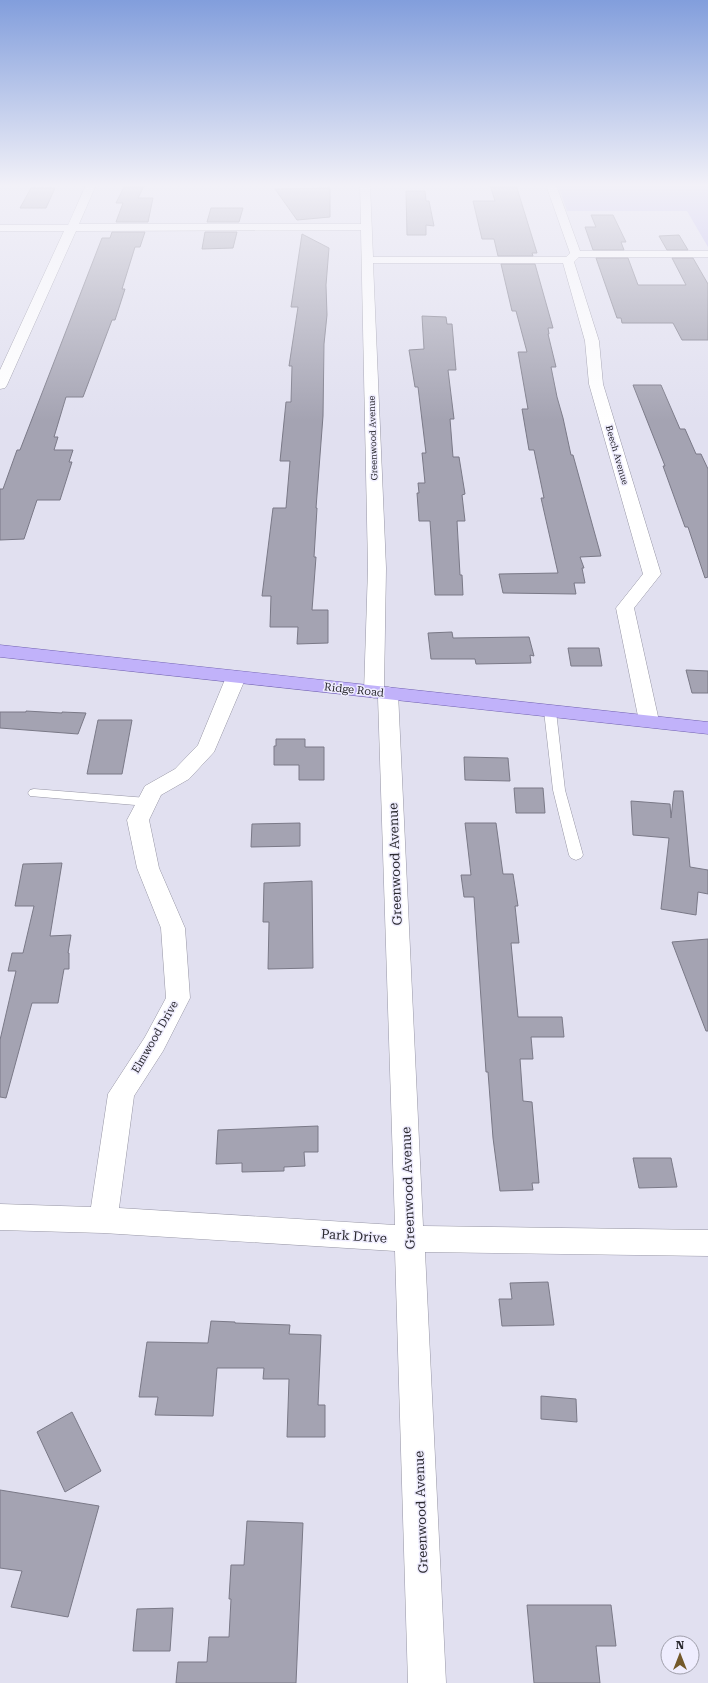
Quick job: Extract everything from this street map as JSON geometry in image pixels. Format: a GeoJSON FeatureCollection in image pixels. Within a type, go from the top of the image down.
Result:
{"type":"FeatureCollection","features":[{"type":"Feature","properties":{"kind":"main road","name":"Ridge Road"},"geometry":{"type":"LineString","coordinates":[[0,651],[708,728]]}},
{"type":"Feature","properties":{"kind":"street"},"geometry":{"type":"LineString","coordinates":[[0,385],[55,264]]}},
{"type":"Feature","properties":{"kind":"street","name":"Greenwood Avenue"},"geometry":{"type":"LineString","coordinates":[[367,264],[381,692],[410,1239],[427,1683]]}},
{"type":"Feature","properties":{"kind":"street","name":"Beech Avenue"},"geometry":{"type":"LineString","coordinates":[[569,264],[592,341],[596,384],[652,574],[624,608],[649,722]]}},
{"type":"Feature","properties":{"kind":"street","name":"Elmwood Drive"},"geometry":{"type":"LineString","coordinates":[[103,1220],[121,1094],[154,1044],[178,998],[173,928],[148,868],[138,820],[152,791],[182,774],[207,747],[236,677]]}},
{"type":"Feature","properties":{"kind":"street","name":"Park Drive"},"geometry":{"type":"LineString","coordinates":[[0,1217],[103,1220],[410,1239],[708,1243]]}},
{"type":"Feature","properties":{"kind":"lane"},"geometry":{"type":"LineString","coordinates":[[550,711],[559,790],[576,855]]}},
{"type":"Feature","properties":{"kind":"lane"},"geometry":{"type":"LineString","coordinates":[[34,793],[147,802]]}},
{"type":"Feature","properties":{"kind":"building"},"geometry":{"type":"Polygon","coordinates":[[[92,264],[130,264],[122,289],[125,289],[115,320],[112,320],[83,397],[66,397],[54,437],[58,437],[54,450],[73,450],[69,462],[72,462],[60,500],[37,500],[24,539],[0,540],[0,489],[3,489],[17,450],[20,450],[92,264]]]}},
{"type":"Feature","properties":{"kind":"building"},"geometry":{"type":"Polygon","coordinates":[[[298,264],[328,264],[326,285],[327,315],[324,344],[323,416],[316,508],[314,557],[316,557],[312,610],[328,610],[328,643],[297,644],[298,627],[270,627],[271,596],[262,596],[273,508],[286,508],[290,461],[280,461],[286,402],[291,402],[292,366],[289,366],[298,307],[291,307],[298,264]]]}},
{"type":"Feature","properties":{"kind":"building"},"geometry":{"type":"Polygon","coordinates":[[[501,264],[535,264],[553,328],[548,328],[548,334],[556,367],[551,367],[557,397],[571,455],[573,455],[601,556],[580,557],[584,568],[582,568],[585,583],[574,583],[576,594],[503,593],[499,574],[558,573],[541,498],[544,498],[534,450],[529,450],[522,409],[528,409],[518,352],[527,352],[516,311],[512,311],[501,264]]]}},
{"type":"Feature","properties":{"kind":"building"},"geometry":{"type":"Polygon","coordinates":[[[598,264],[630,264],[638,285],[686,285],[675,264],[696,264],[708,284],[708,340],[682,340],[673,323],[622,323],[621,318],[617,318],[598,264]]]}},
{"type":"Feature","properties":{"kind":"building"},"geometry":{"type":"Polygon","coordinates":[[[422,316],[446,317],[447,324],[452,324],[456,370],[448,370],[454,419],[450,419],[453,457],[459,457],[465,494],[462,495],[465,521],[457,521],[460,575],[462,575],[463,595],[435,595],[430,521],[419,521],[417,493],[419,493],[418,483],[425,483],[422,453],[426,453],[418,387],[415,387],[409,350],[424,349],[422,316]]]}},
{"type":"Feature","properties":{"kind":"building"},"geometry":{"type":"Polygon","coordinates":[[[633,385],[661,385],[680,429],[685,429],[696,454],[701,454],[708,469],[708,577],[705,578],[688,527],[685,527],[663,466],[665,466],[633,385]]]}},
{"type":"Feature","properties":{"kind":"building"},"geometry":{"type":"Polygon","coordinates":[[[452,632],[453,638],[529,637],[534,656],[530,655],[531,663],[476,664],[475,659],[431,659],[428,633],[452,632]]]}},
{"type":"Feature","properties":{"kind":"building"},"geometry":{"type":"Polygon","coordinates":[[[568,648],[599,648],[602,666],[571,666],[568,648]]]}},
{"type":"Feature","properties":{"kind":"building"},"geometry":{"type":"Polygon","coordinates":[[[686,670],[708,671],[708,693],[692,693],[686,670]]]}},
{"type":"Feature","properties":{"kind":"building"},"geometry":{"type":"Polygon","coordinates":[[[26,711],[86,713],[78,734],[0,728],[0,712],[26,711]]]}},
{"type":"Feature","properties":{"kind":"building"},"geometry":{"type":"Polygon","coordinates":[[[98,720],[132,720],[122,774],[87,774],[98,720]]]}},
{"type":"Feature","properties":{"kind":"building"},"geometry":{"type":"Polygon","coordinates":[[[276,739],[305,739],[305,747],[324,747],[324,780],[299,780],[299,765],[274,765],[274,746],[276,746],[276,739]]]}},
{"type":"Feature","properties":{"kind":"building"},"geometry":{"type":"Polygon","coordinates":[[[464,757],[508,758],[510,781],[465,780],[464,757]]]}},
{"type":"Feature","properties":{"kind":"building"},"geometry":{"type":"Polygon","coordinates":[[[514,788],[543,788],[545,813],[516,813],[514,788]]]}},
{"type":"Feature","properties":{"kind":"building"},"geometry":{"type":"Polygon","coordinates":[[[674,791],[683,791],[690,867],[708,870],[708,894],[698,892],[696,915],[661,909],[669,838],[633,835],[631,801],[670,804],[671,818],[674,791]]]}},
{"type":"Feature","properties":{"kind":"building"},"geometry":{"type":"Polygon","coordinates":[[[300,823],[300,846],[251,847],[252,824],[300,823]]]}},
{"type":"Feature","properties":{"kind":"building"},"geometry":{"type":"Polygon","coordinates":[[[465,823],[496,823],[503,874],[513,874],[518,906],[515,906],[519,943],[511,943],[518,1017],[562,1017],[564,1037],[531,1037],[533,1059],[520,1059],[523,1101],[532,1102],[539,1183],[532,1183],[533,1190],[500,1191],[493,1138],[488,1072],[486,1072],[474,897],[464,897],[461,875],[471,875],[465,823]]]}},
{"type":"Feature","properties":{"kind":"building"},"geometry":{"type":"Polygon","coordinates":[[[62,863],[50,936],[71,935],[68,953],[69,969],[64,969],[58,1003],[32,1003],[6,1098],[0,1097],[0,1040],[16,971],[8,971],[12,953],[23,953],[34,906],[15,906],[23,864],[62,863]]]}},
{"type":"Feature","properties":{"kind":"building"},"geometry":{"type":"Polygon","coordinates":[[[312,881],[313,968],[268,969],[269,922],[263,922],[264,883],[312,881]]]}},
{"type":"Feature","properties":{"kind":"building"},"geometry":{"type":"Polygon","coordinates":[[[708,939],[708,1031],[706,1031],[672,942],[708,939]]]}},
{"type":"Feature","properties":{"kind":"building"},"geometry":{"type":"Polygon","coordinates":[[[318,1126],[318,1152],[304,1152],[305,1166],[284,1167],[284,1171],[242,1172],[242,1163],[216,1164],[218,1130],[318,1126]]]}},
{"type":"Feature","properties":{"kind":"building"},"geometry":{"type":"Polygon","coordinates":[[[633,1158],[671,1158],[677,1187],[639,1188],[633,1158]]]}},
{"type":"Feature","properties":{"kind":"building"},"geometry":{"type":"Polygon","coordinates":[[[548,1282],[554,1325],[502,1326],[499,1299],[512,1299],[510,1283],[548,1282]]]}},
{"type":"Feature","properties":{"kind":"building"},"geometry":{"type":"Polygon","coordinates":[[[211,1321],[290,1325],[289,1334],[321,1335],[318,1405],[325,1405],[325,1437],[287,1437],[289,1379],[263,1379],[264,1368],[217,1368],[213,1416],[155,1415],[158,1397],[139,1397],[147,1342],[208,1343],[211,1321]]]}},
{"type":"Feature","properties":{"kind":"building"},"geometry":{"type":"Polygon","coordinates":[[[541,1396],[576,1399],[577,1422],[541,1419],[541,1396]]]}},
{"type":"Feature","properties":{"kind":"building"},"geometry":{"type":"Polygon","coordinates":[[[72,1412],[101,1471],[65,1492],[37,1432],[72,1412]]]}},
{"type":"Feature","properties":{"kind":"building"},"geometry":{"type":"Polygon","coordinates":[[[0,1490],[99,1506],[68,1617],[11,1607],[22,1571],[0,1568],[0,1490]]]}},
{"type":"Feature","properties":{"kind":"building"},"geometry":{"type":"Polygon","coordinates":[[[247,1521],[303,1523],[296,1683],[176,1683],[178,1662],[207,1662],[209,1637],[229,1637],[231,1565],[244,1565],[247,1521]]]}},
{"type":"Feature","properties":{"kind":"building"},"geometry":{"type":"Polygon","coordinates":[[[527,1605],[611,1605],[616,1646],[596,1646],[600,1683],[534,1683],[527,1605]]]}},
{"type":"Feature","properties":{"kind":"building"},"geometry":{"type":"Polygon","coordinates":[[[173,1608],[170,1651],[133,1651],[137,1609],[173,1608]]]}}]}
